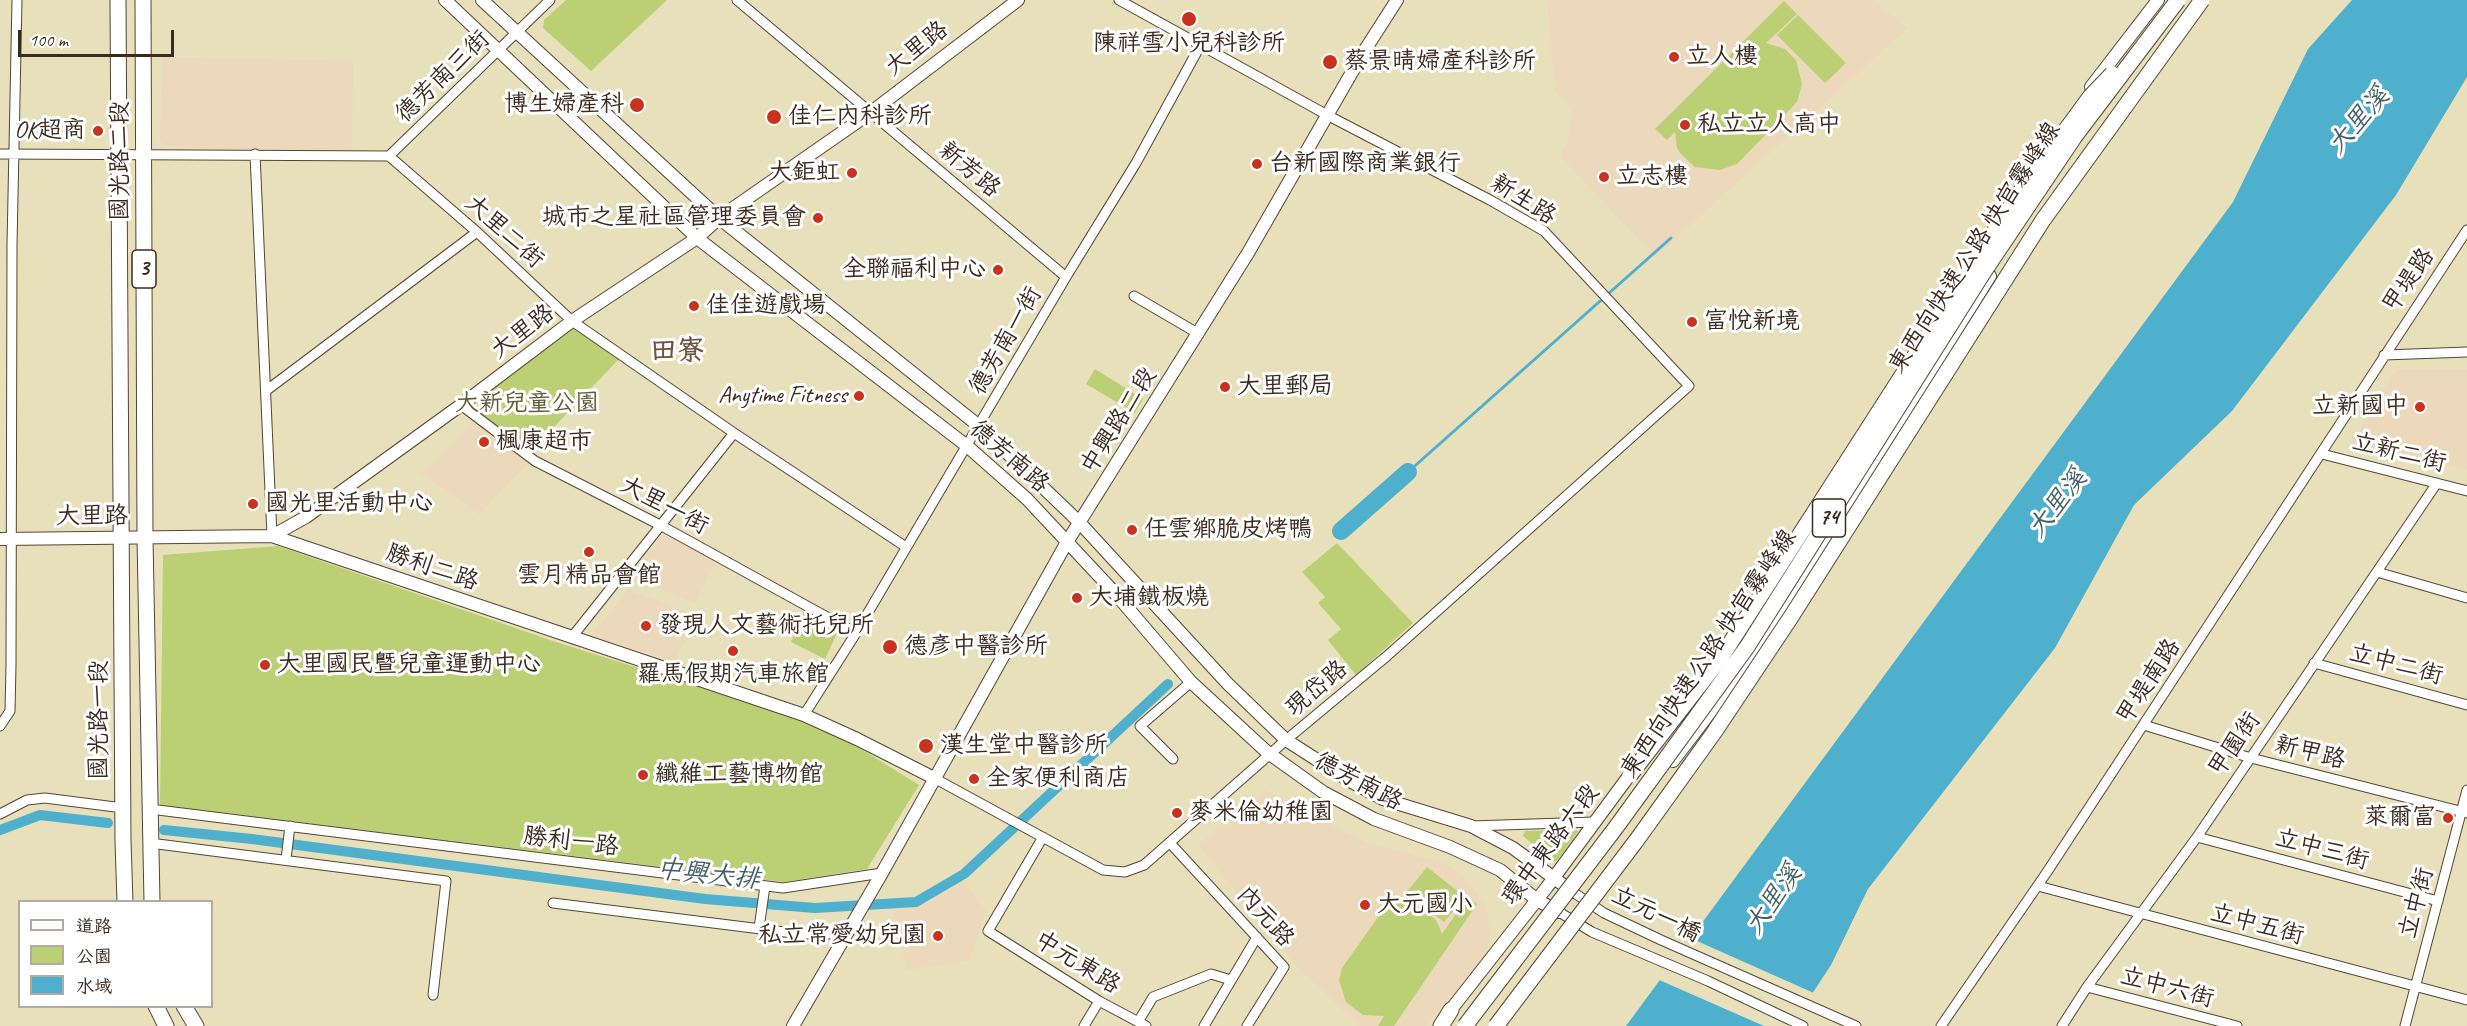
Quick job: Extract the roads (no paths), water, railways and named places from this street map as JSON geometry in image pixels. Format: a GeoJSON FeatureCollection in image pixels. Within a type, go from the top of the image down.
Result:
{"type":"FeatureCollection","features":[{"type":"Feature","properties":{"kind":"main road","name":"國光路二段"},"geometry":{"type":"LineString","coordinates":[[118,0],[123,537]]}},
{"type":"Feature","properties":{"kind":"main road","name":"國光路二段"},"geometry":{"type":"LineString","coordinates":[[143,0],[145,538]]}},
{"type":"Feature","properties":{"kind":"main road","name":"東西向快速公路 快官霧峰線"},"geometry":{"type":"LineString","coordinates":[[1467,1026],[1617,826],[1747,647],[1985,270],[2075,136],[2178,0]]}},
{"type":"Feature","properties":{"kind":"main road","name":"東西向快速公路 快官霧峰線"},"geometry":{"type":"LineString","coordinates":[[1496,1026],[1636,841],[1714,731],[1791,617],[2043,220],[2202,0]]}},
{"type":"Feature","properties":{"kind":"main road"},"geometry":{"type":"LineString","coordinates":[[1630,775],[1720,659],[2018,195],[2090,97],[2113,73],[2134,58]]}},
{"type":"Feature","properties":{"kind":"main road","name":"國光路一段"},"geometry":{"type":"LineString","coordinates":[[123,537],[125,900]]}},
{"type":"Feature","properties":{"kind":"main road","name":"國光路一段"},"geometry":{"type":"LineString","coordinates":[[145,538],[152,900]]}},
{"type":"Feature","properties":{"kind":"main road"},"geometry":{"type":"LineString","coordinates":[[157,1008],[166,1026]]}},
{"type":"Feature","properties":{"kind":"main road"},"geometry":{"type":"LineString","coordinates":[[185,1008],[196,1026]]}},
{"type":"Feature","properties":{"kind":"main road"},"geometry":{"type":"LineString","coordinates":[[1439,1026],[1451,1010]]}},
{"type":"Feature","properties":{"kind":"street"},"geometry":{"type":"LineString","coordinates":[[0,726],[10,711],[12,546],[5,539],[11,440],[17,0]]}},
{"type":"Feature","properties":{"kind":"street","name":"德芳南路"},"geometry":{"type":"LineString","coordinates":[[445,0],[497,52],[697,238],[967,446],[1027,499],[1114,592],[1191,682],[1271,755],[1323,792],[1374,819],[1450,847],[1500,870],[1537,900],[1559,912]]}},
{"type":"Feature","properties":{"kind":"street","name":"德芳南路"},"geometry":{"type":"LineString","coordinates":[[482,0],[719,218],[979,426],[1079,522],[1228,684],[1286,740],[1383,799],[1471,826],[1513,848],[1573,892]]}},
{"type":"Feature","properties":{"kind":"street","name":"德芳南三街"},"geometry":{"type":"LineString","coordinates":[[389,156],[550,0]]}},
{"type":"Feature","properties":{"kind":"street","name":"新芳路"},"geometry":{"type":"LineString","coordinates":[[737,0],[1066,277]]}},
{"type":"Feature","properties":{"kind":"street","name":"大里路"},"geometry":{"type":"LineString","coordinates":[[5,539],[272,536],[306,517],[572,321],[697,238],[719,218],[870,113],[1018,0]]}},
{"type":"Feature","properties":{"kind":"street","name":"新生路"},"geometry":{"type":"LineString","coordinates":[[1119,0],[1544,231],[1689,386]]}},
{"type":"Feature","properties":{"kind":"street","name":"中興路二段"},"geometry":{"type":"LineString","coordinates":[[848,931],[1067,542],[1199,334],[1329,116],[1363,53],[1397,0]]}},
{"type":"Feature","properties":{"kind":"street","name":"環中東路六段"},"geometry":{"type":"LineString","coordinates":[[1451,1010],[1553,879],[1713,658],[2025,178],[2158,0]]}},
{"type":"Feature","properties":{"kind":"street","name":"環中東路六段"},"geometry":{"type":"LineString","coordinates":[[1467,1026],[1559,912],[1734,681],[1829,535],[1992,272],[2080,140],[2186,0]]}},
{"type":"Feature","properties":{"kind":"street","name":"德芳南一街"},"geometry":{"type":"LineString","coordinates":[[804,715],[856,633],[1066,277],[1137,163],[1200,46]]}},
{"type":"Feature","properties":{"kind":"street"},"geometry":{"type":"LineString","coordinates":[[0,154],[144,157],[255,154],[389,156]]}},
{"type":"Feature","properties":{"kind":"street"},"geometry":{"type":"LineString","coordinates":[[255,154],[272,536]]}},
{"type":"Feature","properties":{"kind":"street","name":"大里二街"},"geometry":{"type":"LineString","coordinates":[[389,156],[477,232],[572,321],[734,433],[906,547]]}},
{"type":"Feature","properties":{"kind":"street"},"geometry":{"type":"LineString","coordinates":[[2025,178],[2046,191]]}},
{"type":"Feature","properties":{"kind":"street","name":"甲堤路"},"geometry":{"type":"LineString","coordinates":[[2384,355],[2467,230]]}},
{"type":"Feature","properties":{"kind":"street"},"geometry":{"type":"LineString","coordinates":[[267,390],[477,232]]}},
{"type":"Feature","properties":{"kind":"street"},"geometry":{"type":"LineString","coordinates":[[2458,242],[2467,248]]}},
{"type":"Feature","properties":{"kind":"street"},"geometry":{"type":"LineString","coordinates":[[1134,296],[1199,334]]}},
{"type":"Feature","properties":{"kind":"street"},"geometry":{"type":"LineString","coordinates":[[2384,355],[2467,352]]}},
{"type":"Feature","properties":{"kind":"street","name":"甲堤南路"},"geometry":{"type":"LineString","coordinates":[[1941,1026],[2038,886],[2144,726],[2384,355]]}},
{"type":"Feature","properties":{"kind":"street","name":"現岱路"},"geometry":{"type":"LineString","coordinates":[[934,778],[1103,870],[1125,872],[1144,865],[1286,740],[1387,656],[1689,386]]}},
{"type":"Feature","properties":{"kind":"street","name":"大里一街"},"geometry":{"type":"LineString","coordinates":[[461,405],[535,461],[660,525],[856,633]]}},
{"type":"Feature","properties":{"kind":"street"},"geometry":{"type":"LineString","coordinates":[[572,637],[734,433]]}},
{"type":"Feature","properties":{"kind":"street"},"geometry":{"type":"LineString","coordinates":[[0,440],[11,440]]}},
{"type":"Feature","properties":{"kind":"street","name":"立新二街"},"geometry":{"type":"LineString","coordinates":[[2322,454],[2467,491]]}},
{"type":"Feature","properties":{"kind":"street","name":"甲園街"},"geometry":{"type":"LineString","coordinates":[[2062,1026],[2087,987],[2197,837],[2437,483]]}},
{"type":"Feature","properties":{"kind":"street","name":"勝利二路"},"geometry":{"type":"LineString","coordinates":[[272,536],[804,715],[934,778]]}},
{"type":"Feature","properties":{"kind":"street"},"geometry":{"type":"LineString","coordinates":[[2377,572],[2467,598]]}},
{"type":"Feature","properties":{"kind":"street","name":"立中二街"},"geometry":{"type":"LineString","coordinates":[[2314,663],[2467,705]]}},
{"type":"Feature","properties":{"kind":"street"},"geometry":{"type":"LineString","coordinates":[[1173,759],[1140,726],[1191,682]]}},
{"type":"Feature","properties":{"kind":"street","name":"新甲路"},"geometry":{"type":"LineString","coordinates":[[2144,726],[2251,758],[2464,813]]}},
{"type":"Feature","properties":{"kind":"street","name":"立中街"},"geometry":{"type":"LineString","coordinates":[[2405,1026],[2464,813],[2467,790]]}},
{"type":"Feature","properties":{"kind":"street"},"geometry":{"type":"LineString","coordinates":[[0,814],[27,800],[45,798],[123,808]]}},
{"type":"Feature","properties":{"kind":"street","name":"勝利一路"},"geometry":{"type":"LineString","coordinates":[[150,809],[783,888],[882,873]]}},
{"type":"Feature","properties":{"kind":"street"},"geometry":{"type":"LineString","coordinates":[[1471,826],[1594,822]]}},
{"type":"Feature","properties":{"kind":"street"},"geometry":{"type":"LineString","coordinates":[[286,859],[290,826]]}},
{"type":"Feature","properties":{"kind":"street","name":"中元東路"},"geometry":{"type":"LineString","coordinates":[[1043,837],[988,931],[1099,1001],[1142,1024]]}},
{"type":"Feature","properties":{"kind":"street","name":"立中三街"},"geometry":{"type":"LineString","coordinates":[[2197,837],[2438,901]]}},
{"type":"Feature","properties":{"kind":"street"},"geometry":{"type":"LineString","coordinates":[[150,843],[446,881],[433,995]]}},
{"type":"Feature","properties":{"kind":"street","name":"內元路"},"geometry":{"type":"LineString","coordinates":[[1170,843],[1284,967],[1247,1026]]}},
{"type":"Feature","properties":{"kind":"street"},"geometry":{"type":"LineString","coordinates":[[759,928],[765,886]]}},
{"type":"Feature","properties":{"kind":"street","name":"立中五街"},"geometry":{"type":"LineString","coordinates":[[2038,886],[2467,1000]]}},
{"type":"Feature","properties":{"kind":"street","name":"立元一橋"},"geometry":{"type":"LineString","coordinates":[[1573,892],[1604,913],[1660,940],[1857,1026]]}},
{"type":"Feature","properties":{"kind":"street"},"geometry":{"type":"LineString","coordinates":[[553,903],[801,933],[848,931]]}},
{"type":"Feature","properties":{"kind":"street","name":"立元一橋"},"geometry":{"type":"LineString","coordinates":[[1559,912],[1592,932],[1708,981],[1803,1026]]}},
{"type":"Feature","properties":{"kind":"street"},"geometry":{"type":"LineString","coordinates":[[794,1026],[848,931]]}},
{"type":"Feature","properties":{"kind":"street"},"geometry":{"type":"LineString","coordinates":[[1204,1026],[1257,937]]}},
{"type":"Feature","properties":{"kind":"street"},"geometry":{"type":"LineString","coordinates":[[1142,1024],[1153,997],[1211,975],[1231,980]]}},
{"type":"Feature","properties":{"kind":"street","name":"立中六街"},"geometry":{"type":"LineString","coordinates":[[2087,987],[2237,1026]]}},
{"type":"Feature","properties":{"kind":"street"},"geometry":{"type":"LineString","coordinates":[[1084,1026],[1099,1001]]}},
{"type":"Feature","properties":{"kind":"water","name":"大里溪"},"geometry":{"type":"Polygon","coordinates":[[[2352,0],[2467,0],[2467,77],[2396,195],[2232,411],[2134,505],[2055,648],[1868,889],[1831,965],[1791,1026],[1626,1026],[2233,202],[2308,49],[2352,0]]]}},
{"type":"Feature","properties":{"kind":"waterway"},"geometry":{"type":"LineString","coordinates":[[1408,472],[1671,238]]}},
{"type":"Feature","properties":{"kind":"waterway"},"geometry":{"type":"LineString","coordinates":[[1341,531],[1408,472]]}},
{"type":"Feature","properties":{"kind":"waterway","name":"中興大排"},"geometry":{"type":"LineString","coordinates":[[164,830],[252,839],[705,899],[815,908],[916,902],[964,874],[1168,684]]}},
{"type":"Feature","properties":{"kind":"waterway","name":"中興大排"},"geometry":{"type":"LineString","coordinates":[[0,830],[40,815],[108,823]]}},
{"type":"Feature","properties":{"kind":"place","name":"陳祥雪小兒科診所"},"geometry":{"type":"Point","coordinates":[1189,19]}},
{"type":"Feature","properties":{"kind":"place","name":"立人樓"},"geometry":{"type":"Point","coordinates":[1674,57]}},
{"type":"Feature","properties":{"kind":"place","name":"蔡景晴婦產科診所"},"geometry":{"type":"Point","coordinates":[1330,62]}},
{"type":"Feature","properties":{"kind":"place","name":"博生婦產科"},"geometry":{"type":"Point","coordinates":[637,105]}},
{"type":"Feature","properties":{"kind":"place","name":"佳仁內科診所"},"geometry":{"type":"Point","coordinates":[774,117]}},
{"type":"Feature","properties":{"kind":"place","name":"私立立人高中"},"geometry":{"type":"Point","coordinates":[1685,125]}},
{"type":"Feature","properties":{"kind":"place","name":"OK超商"},"geometry":{"type":"Point","coordinates":[98,131]}},
{"type":"Feature","properties":{"kind":"place","name":"台新國際商業銀行"},"geometry":{"type":"Point","coordinates":[1257,164]}},
{"type":"Feature","properties":{"kind":"place","name":"大鉅虹"},"geometry":{"type":"Point","coordinates":[852,173]}},
{"type":"Feature","properties":{"kind":"place","name":"立志樓"},"geometry":{"type":"Point","coordinates":[1604,177]}},
{"type":"Feature","properties":{"kind":"place","name":"城市之星社區管理委員會"},"geometry":{"type":"Point","coordinates":[818,218]}},
{"type":"Feature","properties":{"kind":"place","name":"全聯福利中心"},"geometry":{"type":"Point","coordinates":[998,270]}},
{"type":"Feature","properties":{"kind":"place","name":"佳佳遊戲場"},"geometry":{"type":"Point","coordinates":[694,306]}},
{"type":"Feature","properties":{"kind":"place","name":"富悅新境"},"geometry":{"type":"Point","coordinates":[1692,322]}},
{"type":"Feature","properties":{"kind":"place","name":"大里郵局"},"geometry":{"type":"Point","coordinates":[1225,387]}},
{"type":"Feature","properties":{"kind":"place","name":"Anytime Fitness"},"geometry":{"type":"Point","coordinates":[859,396]}},
{"type":"Feature","properties":{"kind":"place","name":"立新國中"},"geometry":{"type":"Point","coordinates":[2420,407]}},
{"type":"Feature","properties":{"kind":"place","name":"楓康超市"},"geometry":{"type":"Point","coordinates":[484,442]}},
{"type":"Feature","properties":{"kind":"place","name":"國光里活動中心"},"geometry":{"type":"Point","coordinates":[253,504]}},
{"type":"Feature","properties":{"kind":"place","name":"任雲鄉脆皮烤鴨"},"geometry":{"type":"Point","coordinates":[1132,530]}},
{"type":"Feature","properties":{"kind":"place","name":"雲月精品會館"},"geometry":{"type":"Point","coordinates":[589,552]}},
{"type":"Feature","properties":{"kind":"place","name":"大埔鐵板燒"},"geometry":{"type":"Point","coordinates":[1077,598]}},
{"type":"Feature","properties":{"kind":"place","name":"發現人文藝術托兒所"},"geometry":{"type":"Point","coordinates":[646,626]}},
{"type":"Feature","properties":{"kind":"place","name":"德彥中醫診所"},"geometry":{"type":"Point","coordinates":[890,647]}},
{"type":"Feature","properties":{"kind":"place","name":"羅馬假期汽車旅館"},"geometry":{"type":"Point","coordinates":[733,651]}},
{"type":"Feature","properties":{"kind":"place","name":"大里國民暨兒童運動中心"},"geometry":{"type":"Point","coordinates":[265,665]}},
{"type":"Feature","properties":{"kind":"place","name":"漢生堂中醫診所"},"geometry":{"type":"Point","coordinates":[926,746]}},
{"type":"Feature","properties":{"kind":"place","name":"纖維工藝博物館"},"geometry":{"type":"Point","coordinates":[643,775]}},
{"type":"Feature","properties":{"kind":"place","name":"全家便利商店"},"geometry":{"type":"Point","coordinates":[974,779]}},
{"type":"Feature","properties":{"kind":"place","name":"麥米倫幼稚園"},"geometry":{"type":"Point","coordinates":[1177,813]}},
{"type":"Feature","properties":{"kind":"place","name":"萊爾富"},"geometry":{"type":"Point","coordinates":[2448,818]}},
{"type":"Feature","properties":{"kind":"place","name":"大元國小"},"geometry":{"type":"Point","coordinates":[1365,905]}},
{"type":"Feature","properties":{"kind":"place","name":"私立常愛幼兒園"},"geometry":{"type":"Point","coordinates":[938,936]}},
{"type":"Feature","properties":{"kind":"district","name":"田寮"},"geometry":{"type":"Point","coordinates":[677,352]}},
{"type":"Feature","properties":{"kind":"park label","name":"大新兒童公園"},"geometry":{"type":"Point","coordinates":[527,404]}}]}
